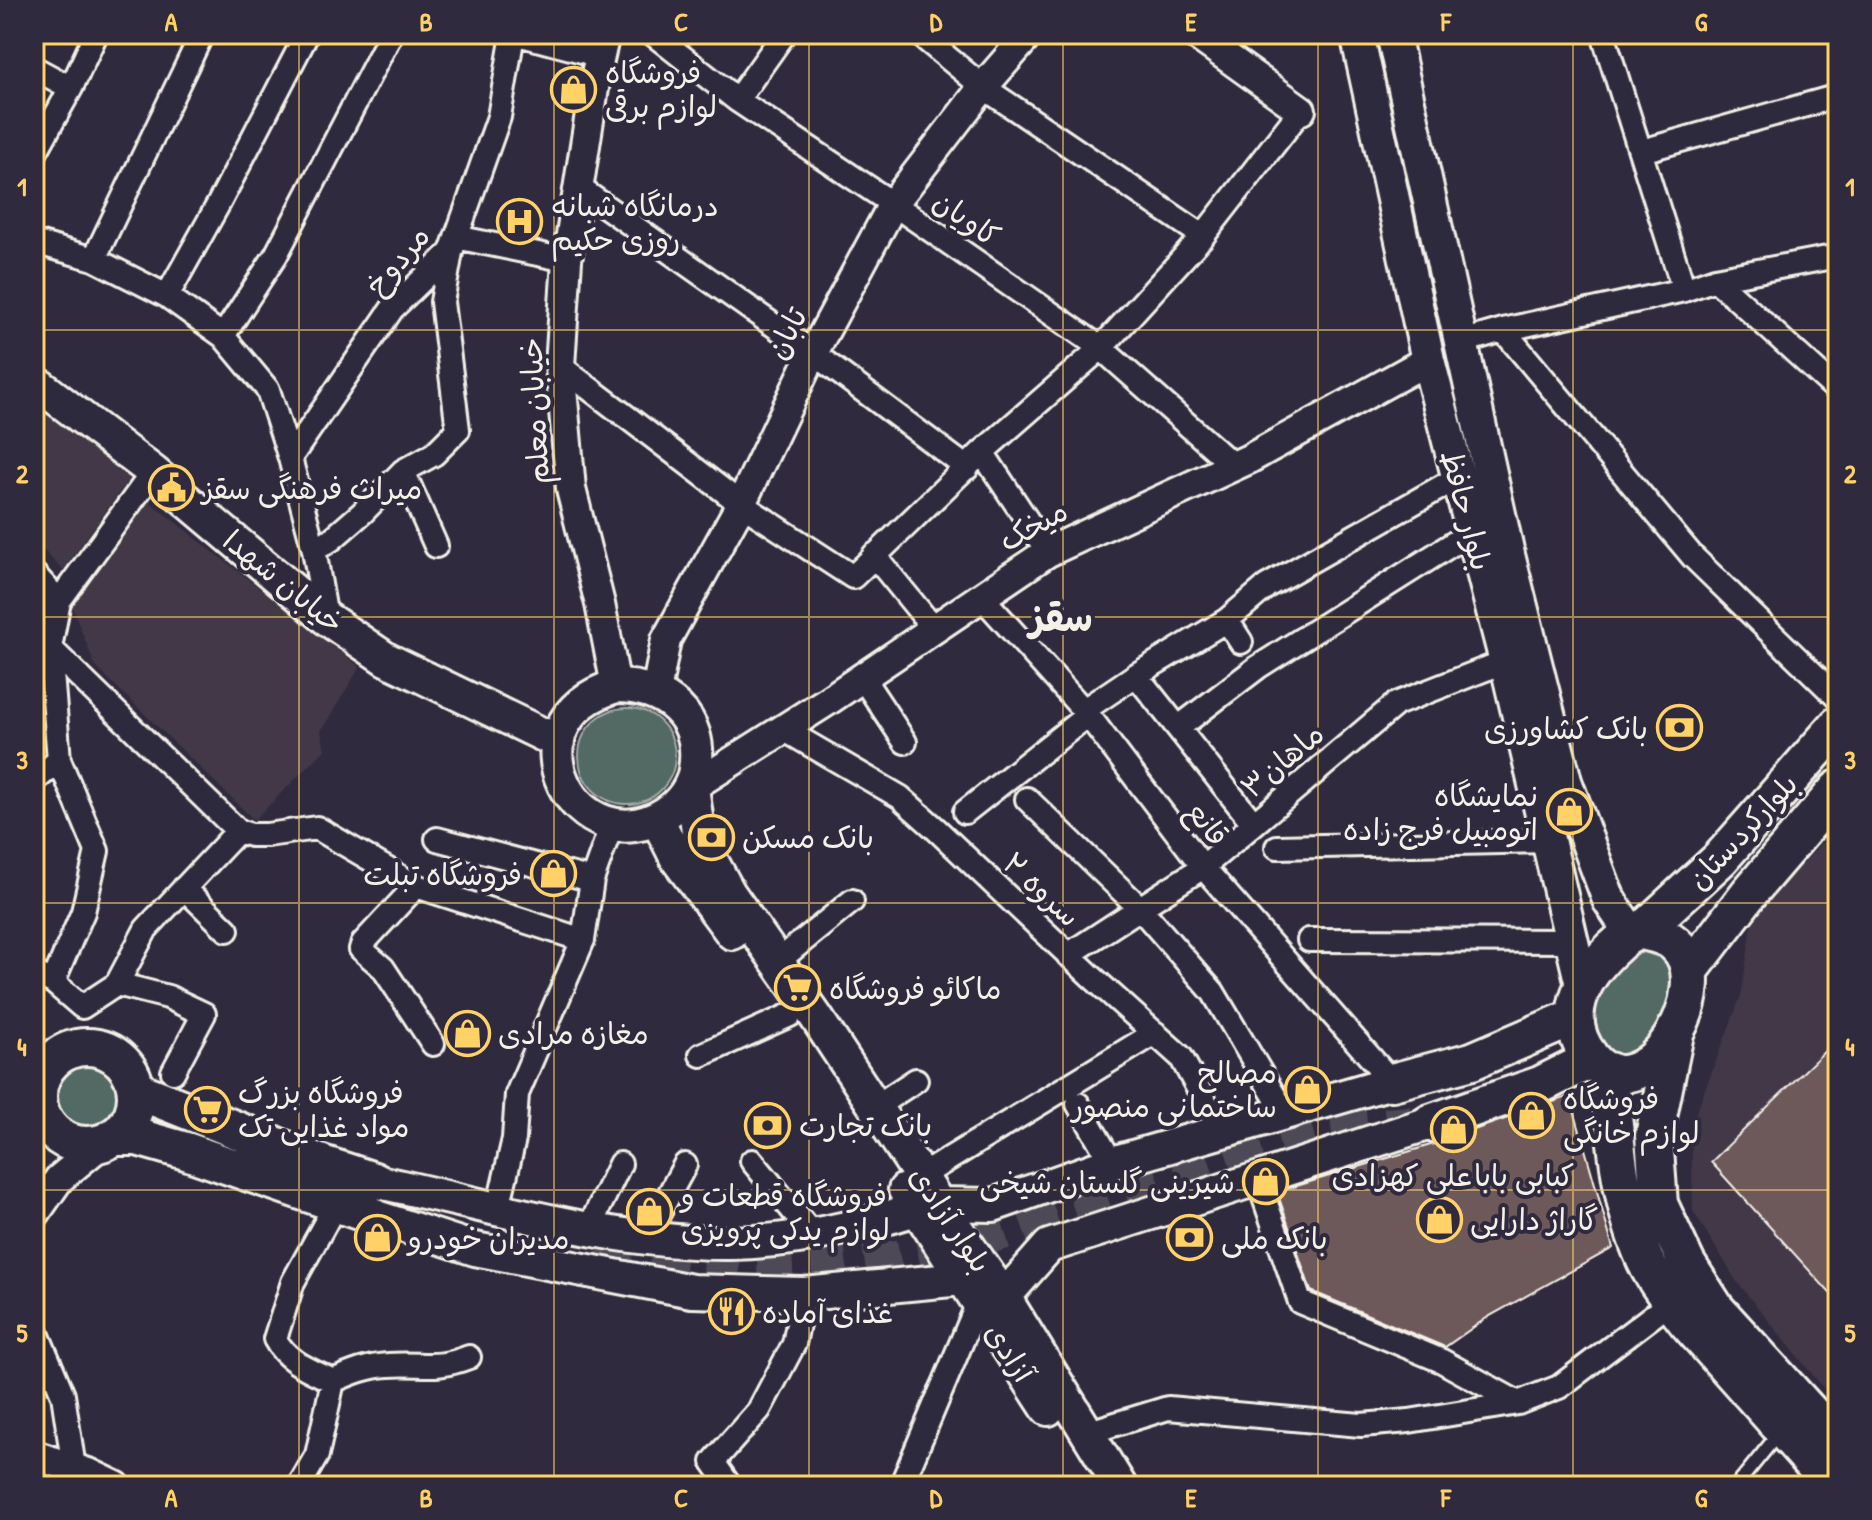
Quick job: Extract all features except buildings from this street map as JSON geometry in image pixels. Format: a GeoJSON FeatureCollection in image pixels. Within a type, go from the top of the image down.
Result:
{"type":"FeatureCollection","features":[{"type":"Feature","properties":{"kind":"main road","name":"بلوار حافظ"},"geometry":{"type":"LineString","coordinates":[[1357,34],[1428,360],[1506,661],[1571,941],[1578,1001]]}},
{"type":"Feature","properties":{"kind":"main road","name":"بلوار حافظ"},"geometry":{"type":"LineString","coordinates":[[1393,34],[1509,559],[1565,781],[1609,900],[1636,932]]}},
{"type":"Feature","properties":{"kind":"main road","name":"خیابان شهدا"},"geometry":{"type":"LineString","coordinates":[[34,381],[153,472],[326,618],[386,659],[558,742]]}},
{"type":"Feature","properties":{"kind":"main road"},"geometry":{"type":"LineString","coordinates":[[616,686],[637,686],[656,692],[674,704],[687,720],[695,740],[697,760],[692,787],[672,809],[657,819],[635,825],[612,824],[592,816],[575,803],[563,785],[557,764],[558,742],[565,722],[578,705],[595,693],[616,686]]}},
{"type":"Feature","properties":{"kind":"main road","name":"بلوارکردستان"},"geometry":{"type":"LineString","coordinates":[[1636,932],[1701,877],[1838,725]]}},
{"type":"Feature","properties":{"kind":"main road","name":"بلوار آزادی"},"geometry":{"type":"LineString","coordinates":[[692,787],[699,838],[729,893],[921,1176],[927,1207],[981,1293],[1089,1436],[1120,1486]]}},
{"type":"Feature","properties":{"kind":"main road","name":"بلوارکردستان"},"geometry":{"type":"LineString","coordinates":[[1691,969],[1838,789]]}},
{"type":"Feature","properties":{"kind":"main road","name":"آزادی"},"geometry":{"type":"LineString","coordinates":[[657,819],[677,859],[790,1015],[889,1161],[927,1207],[1096,1486]]}},
{"type":"Feature","properties":{"kind":"main road"},"geometry":{"type":"LineString","coordinates":[[1701,877],[1699,890],[1704,899],[1733,915]]}},
{"type":"Feature","properties":{"kind":"main road"},"geometry":{"type":"LineString","coordinates":[[1833,1486],[1671,1302],[1645,1260],[1625,1197],[1600,1065],[1580,1040],[1578,1001],[1595,966],[1636,932],[1662,935],[1686,956],[1691,969],[1690,988],[1676,1029],[1654,1136],[1659,1204],[1687,1264],[1716,1309],[1838,1443]]}},
{"type":"Feature","properties":{"kind":"main road"},"geometry":{"type":"LineString","coordinates":[[109,1139],[122,1130],[133,1112],[136,1090],[124,1064],[113,1054],[86,1047],[46,1052],[50,1063],[39,1083],[37,1114],[61,1137],[75,1143],[90,1145],[109,1139],[137,1137],[337,1202],[372,1198],[646,1237],[730,1243],[813,1235],[866,1225],[927,1207],[993,1205],[1112,1163],[1472,1061],[1578,1001]]}},
{"type":"Feature","properties":{"kind":"main road"},"geometry":{"type":"LineString","coordinates":[[136,1090],[322,1164],[372,1198],[475,1249],[692,1291],[981,1293],[1049,1246],[1258,1180],[1600,1065],[1631,1073],[1649,1065],[1665,1049],[1676,1029]]}},
{"type":"Feature","properties":{"kind":"street"},"geometry":{"type":"LineString","coordinates":[[34,155],[96,34]]}},
{"type":"Feature","properties":{"kind":"street"},"geometry":{"type":"LineString","coordinates":[[94,259],[202,34]]}},
{"type":"Feature","properties":{"kind":"street"},"geometry":{"type":"LineString","coordinates":[[167,296],[307,34]]}},
{"type":"Feature","properties":{"kind":"street"},"geometry":{"type":"LineString","coordinates":[[223,336],[276,255],[391,34]]}},
{"type":"Feature","properties":{"kind":"street"},"geometry":{"type":"LineString","coordinates":[[516,34],[595,43]]}},
{"type":"Feature","properties":{"kind":"street","name":"مردوخ"},"geometry":{"type":"LineString","coordinates":[[290,458],[392,309],[454,244],[499,117],[516,34]]}},
{"type":"Feature","properties":{"kind":"street","name":"کاویان"},"geometry":{"type":"LineString","coordinates":[[653,34],[737,100],[1101,348],[1234,466]]}},
{"type":"Feature","properties":{"kind":"street"},"geometry":{"type":"LineString","coordinates":[[737,100],[784,34]]}},
{"type":"Feature","properties":{"kind":"street"},"geometry":{"type":"LineString","coordinates":[[919,34],[983,87],[1203,236]]}},
{"type":"Feature","properties":{"kind":"street","name":"تابان"},"geometry":{"type":"LineString","coordinates":[[656,692],[666,640],[741,504],[813,353],[893,204],[983,87],[1029,34]]}},
{"type":"Feature","properties":{"kind":"street"},"geometry":{"type":"LineString","coordinates":[[560,366],[741,504],[853,577],[974,460],[1101,348],[1203,236],[1301,110],[1195,34]]}},
{"type":"Feature","properties":{"kind":"street"},"geometry":{"type":"LineString","coordinates":[[1603,34],[1684,290]]}},
{"type":"Feature","properties":{"kind":"street","name":"خیابان معلم"},"geometry":{"type":"LineString","coordinates":[[595,43],[567,260],[560,366],[571,489],[600,604],[616,686]]}},
{"type":"Feature","properties":{"kind":"street"},"geometry":{"type":"LineString","coordinates":[[34,68],[71,88]]}},
{"type":"Feature","properties":{"kind":"street"},"geometry":{"type":"LineString","coordinates":[[1642,151],[1838,96]]}},
{"type":"Feature","properties":{"kind":"street"},"geometry":{"type":"LineString","coordinates":[[578,187],[813,353],[974,460],[1048,552]]}},
{"type":"Feature","properties":{"kind":"street"},"geometry":{"type":"LineString","coordinates":[[34,242],[94,259],[167,296],[223,336],[268,390],[314,550],[326,618]]}},
{"type":"Feature","properties":{"kind":"street"},"geometry":{"type":"LineString","coordinates":[[314,550],[332,539],[403,471],[434,454],[458,430],[442,302],[454,244],[567,260]]}},
{"type":"Feature","properties":{"kind":"street"},"geometry":{"type":"LineString","coordinates":[[1462,342],[1684,290],[1715,279],[1838,256]]}},
{"type":"Feature","properties":{"kind":"street"},"geometry":{"type":"LineString","coordinates":[[1715,279],[1838,391]]}},
{"type":"Feature","properties":{"kind":"street"},"geometry":{"type":"LineString","coordinates":[[1503,330],[1693,557],[1838,698]]}},
{"type":"Feature","properties":{"kind":"street","name":"میخک"},"geometry":{"type":"LineString","coordinates":[[692,787],[935,630],[1048,552],[1234,466],[1428,360]]}},
{"type":"Feature","properties":{"kind":"street"},"geometry":{"type":"LineString","coordinates":[[403,471],[436,546]]}},
{"type":"Feature","properties":{"kind":"street"},"geometry":{"type":"LineString","coordinates":[[34,616],[59,601],[153,472]]}},
{"type":"Feature","properties":{"kind":"street"},"geometry":{"type":"LineString","coordinates":[[965,812],[1086,712],[1136,675],[1227,620],[1267,586],[1457,478]]}},
{"type":"Feature","properties":{"kind":"street"},"geometry":{"type":"LineString","coordinates":[[1178,728],[1258,667],[1473,531]]}},
{"type":"Feature","properties":{"kind":"street"},"geometry":{"type":"LineString","coordinates":[[874,555],[935,630]]}},
{"type":"Feature","properties":{"kind":"street"},"geometry":{"type":"LineString","coordinates":[[34,574],[59,601]]}},
{"type":"Feature","properties":{"kind":"street","name":"قانع"},"geometry":{"type":"LineString","coordinates":[[981,596],[1086,712],[1203,867],[1392,1082]]}},
{"type":"Feature","properties":{"kind":"street"},"geometry":{"type":"LineString","coordinates":[[59,601],[50,648],[59,760],[97,851],[83,912],[44,978],[82,1007],[117,984],[146,929],[238,831]]}},
{"type":"Feature","properties":{"kind":"street"},"geometry":{"type":"LineString","coordinates":[[1227,620],[1241,642]]}},
{"type":"Feature","properties":{"kind":"street"},"geometry":{"type":"LineString","coordinates":[[50,648],[238,831],[267,835],[317,828],[416,886],[583,940]]}},
{"type":"Feature","properties":{"kind":"street","name":"ماهان۳"},"geometry":{"type":"LineString","coordinates":[[1068,955],[1203,867],[1396,704],[1506,661]]}},
{"type":"Feature","properties":{"kind":"street"},"geometry":{"type":"LineString","coordinates":[[1136,675],[1253,823]]}},
{"type":"Feature","properties":{"kind":"street"},"geometry":{"type":"LineString","coordinates":[[862,677],[905,742]]}},
{"type":"Feature","properties":{"kind":"street","name":"سروه ۲"},"geometry":{"type":"LineString","coordinates":[[783,729],[900,797],[1181,1057],[1221,1131]]}},
{"type":"Feature","properties":{"kind":"street"},"geometry":{"type":"LineString","coordinates":[[34,781],[59,760]]}},
{"type":"Feature","properties":{"kind":"street"},"geometry":{"type":"LineString","coordinates":[[1027,799],[1140,908],[1213,992],[1284,1112]]}},
{"type":"Feature","properties":{"kind":"street"},"geometry":{"type":"LineString","coordinates":[[502,1191],[514,1139],[517,1094],[583,940],[592,880],[612,824]]}},
{"type":"Feature","properties":{"kind":"street"},"geometry":{"type":"LineString","coordinates":[[437,839],[592,880]]}},
{"type":"Feature","properties":{"kind":"street"},"geometry":{"type":"LineString","coordinates":[[1277,847],[1548,841]]}},
{"type":"Feature","properties":{"kind":"street"},"geometry":{"type":"LineString","coordinates":[[416,886],[363,943],[361,949],[383,968],[433,1044]]}},
{"type":"Feature","properties":{"kind":"street"},"geometry":{"type":"LineString","coordinates":[[184,888],[227,930]]}},
{"type":"Feature","properties":{"kind":"street"},"geometry":{"type":"LineString","coordinates":[[777,962],[852,901]]}},
{"type":"Feature","properties":{"kind":"street"},"geometry":{"type":"LineString","coordinates":[[1309,940],[1571,941]]}},
{"type":"Feature","properties":{"kind":"street"},"geometry":{"type":"LineString","coordinates":[[117,984],[168,997],[204,1014],[173,1072]]}},
{"type":"Feature","properties":{"kind":"street"},"geometry":{"type":"LineString","coordinates":[[701,1055],[790,1015]]}},
{"type":"Feature","properties":{"kind":"street"},"geometry":{"type":"LineString","coordinates":[[921,1176],[1155,1033]]}},
{"type":"Feature","properties":{"kind":"street"},"geometry":{"type":"LineString","coordinates":[[875,1107],[916,1080]]}},
{"type":"Feature","properties":{"kind":"street"},"geometry":{"type":"LineString","coordinates":[[1078,1104],[1112,1163]]}},
{"type":"Feature","properties":{"kind":"street"},"geometry":{"type":"LineString","coordinates":[[34,1214],[59,1179],[109,1139]]}},
{"type":"Feature","properties":{"kind":"street"},"geometry":{"type":"LineString","coordinates":[[752,1161],[813,1235]]}},
{"type":"Feature","properties":{"kind":"street"},"geometry":{"type":"LineString","coordinates":[[589,1228],[620,1164]]}},
{"type":"Feature","properties":{"kind":"street"},"geometry":{"type":"LineString","coordinates":[[646,1237],[685,1165]]}},
{"type":"Feature","properties":{"kind":"street"},"geometry":{"type":"LineString","coordinates":[[1258,1180],[1300,1302],[1442,1361],[1518,1403]]}},
{"type":"Feature","properties":{"kind":"street"},"geometry":{"type":"LineString","coordinates":[[333,1381],[282,1352],[275,1339],[293,1282],[337,1202]]}},
{"type":"Feature","properties":{"kind":"street"},"geometry":{"type":"LineString","coordinates":[[901,1486],[981,1293]]}},
{"type":"Feature","properties":{"kind":"street"},"geometry":{"type":"LineString","coordinates":[[730,1486],[713,1462],[759,1410],[794,1344],[804,1294]]}},
{"type":"Feature","properties":{"kind":"street"},"geometry":{"type":"LineString","coordinates":[[1089,1436],[1096,1430],[1168,1408],[1361,1425],[1409,1421],[1518,1403],[1559,1387],[1671,1302]]}},
{"type":"Feature","properties":{"kind":"street"},"geometry":{"type":"LineString","coordinates":[[36,1331],[63,1395],[91,1478]]}},
{"type":"Feature","properties":{"kind":"street"},"geometry":{"type":"LineString","coordinates":[[333,1381],[358,1370],[388,1365],[447,1366],[469,1357]]}},
{"type":"Feature","properties":{"kind":"street"},"geometry":{"type":"LineString","coordinates":[[299,1486],[317,1455],[333,1381]]}},
{"type":"Feature","properties":{"kind":"street"},"geometry":{"type":"LineString","coordinates":[[34,1455],[91,1478]]}},
{"type":"Feature","properties":{"kind":"lane"},"geometry":{"type":"LineString","coordinates":[[1736,1486],[1782,1430]]}},
{"type":"Feature","properties":{"kind":"shaded area"},"geometry":{"type":"Polygon","coordinates":[[[34,400],[132,475],[63,570],[34,541],[34,400]]]}},
{"type":"Feature","properties":{"kind":"shaded area"},"geometry":{"type":"Polygon","coordinates":[[[146,499],[360,667],[321,731],[325,750],[254,820],[95,666],[69,599],[146,499]]]}},
{"type":"Feature","properties":{"kind":"shaded area"},"geometry":{"type":"Polygon","coordinates":[[[1838,825],[1838,1406],[1737,1282],[1693,1211],[1691,1125],[1741,996],[1753,918],[1838,825]]]}},
{"type":"Feature","properties":{"kind":"green space"},"geometry":{"type":"Polygon","coordinates":[[[627,708],[645,712],[661,722],[671,738],[675,756],[671,774],[661,790],[645,800],[627,804],[609,800],[593,790],[583,774],[579,756],[583,738],[593,722],[609,712],[627,708]]]}},
{"type":"Feature","properties":{"kind":"green space"},"geometry":{"type":"Polygon","coordinates":[[[1644,952],[1664,959],[1674,976],[1674,990],[1659,1037],[1630,1055],[1613,1056],[1599,1041],[1596,1005],[1606,982],[1620,962],[1644,952]]]}},
{"type":"Feature","properties":{"kind":"green space"},"geometry":{"type":"Polygon","coordinates":[[[80,1056],[94,1056],[108,1062],[118,1072],[124,1093],[122,1107],[108,1124],[94,1130],[80,1130],[66,1124],[56,1114],[50,1100],[50,1086],[56,1072],[66,1062],[80,1056]]]}},
{"type":"Feature","properties":{"kind":"tunnel"},"geometry":{"type":"LineString","coordinates":[[596,1257],[724,1271],[810,1270],[895,1258],[1003,1232],[1251,1149],[1329,1130],[1411,1124]]}},
{"type":"Feature","properties":{"kind":"place","name":"فروشگاه لوازم برقی"},"geometry":{"type":"Point","coordinates":[574,89]}},
{"type":"Feature","properties":{"kind":"place","name":"درمانگاه شبانه روزی حکیم"},"geometry":{"type":"Point","coordinates":[520,222]}},
{"type":"Feature","properties":{"kind":"place","name":"میراث فرهنگی سقز"},"geometry":{"type":"Point","coordinates":[171,488]}},
{"type":"Feature","properties":{"kind":"place","name":"بانک کشاورزی"},"geometry":{"type":"Point","coordinates":[1679,728]}},
{"type":"Feature","properties":{"kind":"place","name":"نمایشگاه اتومبیل فرج زاده"},"geometry":{"type":"Point","coordinates":[1569,812]}},
{"type":"Feature","properties":{"kind":"place","name":"بانک مسکن"},"geometry":{"type":"Point","coordinates":[711,837]}},
{"type":"Feature","properties":{"kind":"place","name":"فروشگاه تبلت"},"geometry":{"type":"Point","coordinates":[553,874]}},
{"type":"Feature","properties":{"kind":"place","name":"ماکائو فروشگاه"},"geometry":{"type":"Point","coordinates":[798,988]}},
{"type":"Feature","properties":{"kind":"place","name":"مغازه مرادی"},"geometry":{"type":"Point","coordinates":[467,1033]}},
{"type":"Feature","properties":{"kind":"place","name":"مصالح ساختمانی منصور"},"geometry":{"type":"Point","coordinates":[1308,1089]}},
{"type":"Feature","properties":{"kind":"place","name":"فروشگاه بزرگ مواد غذایی تک"},"geometry":{"type":"Point","coordinates":[207,1109]}},
{"type":"Feature","properties":{"kind":"place","name":"فروشگاه لوازم خانگی"},"geometry":{"type":"Point","coordinates":[1532,1115]}},
{"type":"Feature","properties":{"kind":"place","name":"بانک تجارت"},"geometry":{"type":"Point","coordinates":[768,1125]}},
{"type":"Feature","properties":{"kind":"place","name":"کبابی باباعلی کهزادی"},"geometry":{"type":"Point","coordinates":[1453,1129]}},
{"type":"Feature","properties":{"kind":"place","name":"شیرینی گلستان شیخی"},"geometry":{"type":"Point","coordinates":[1266,1182]}},
{"type":"Feature","properties":{"kind":"place","name":"فروشگاه قطعات و لوازم یدکی پرویزی"},"geometry":{"type":"Point","coordinates":[650,1212]}},
{"type":"Feature","properties":{"kind":"place","name":"گاراژ دارایی"},"geometry":{"type":"Point","coordinates":[1439,1219]}},
{"type":"Feature","properties":{"kind":"place","name":"مدیران خودرو"},"geometry":{"type":"Point","coordinates":[377,1238]}},
{"type":"Feature","properties":{"kind":"place","name":"بانک ملی"},"geometry":{"type":"Point","coordinates":[1190,1238]}},
{"type":"Feature","properties":{"kind":"place","name":"غذای آماده"},"geometry":{"type":"Point","coordinates":[731,1312]}},
{"type":"Feature","properties":{"kind":"district","name":"سقز"},"geometry":{"type":"Point","coordinates":[1061,617]}}]}
